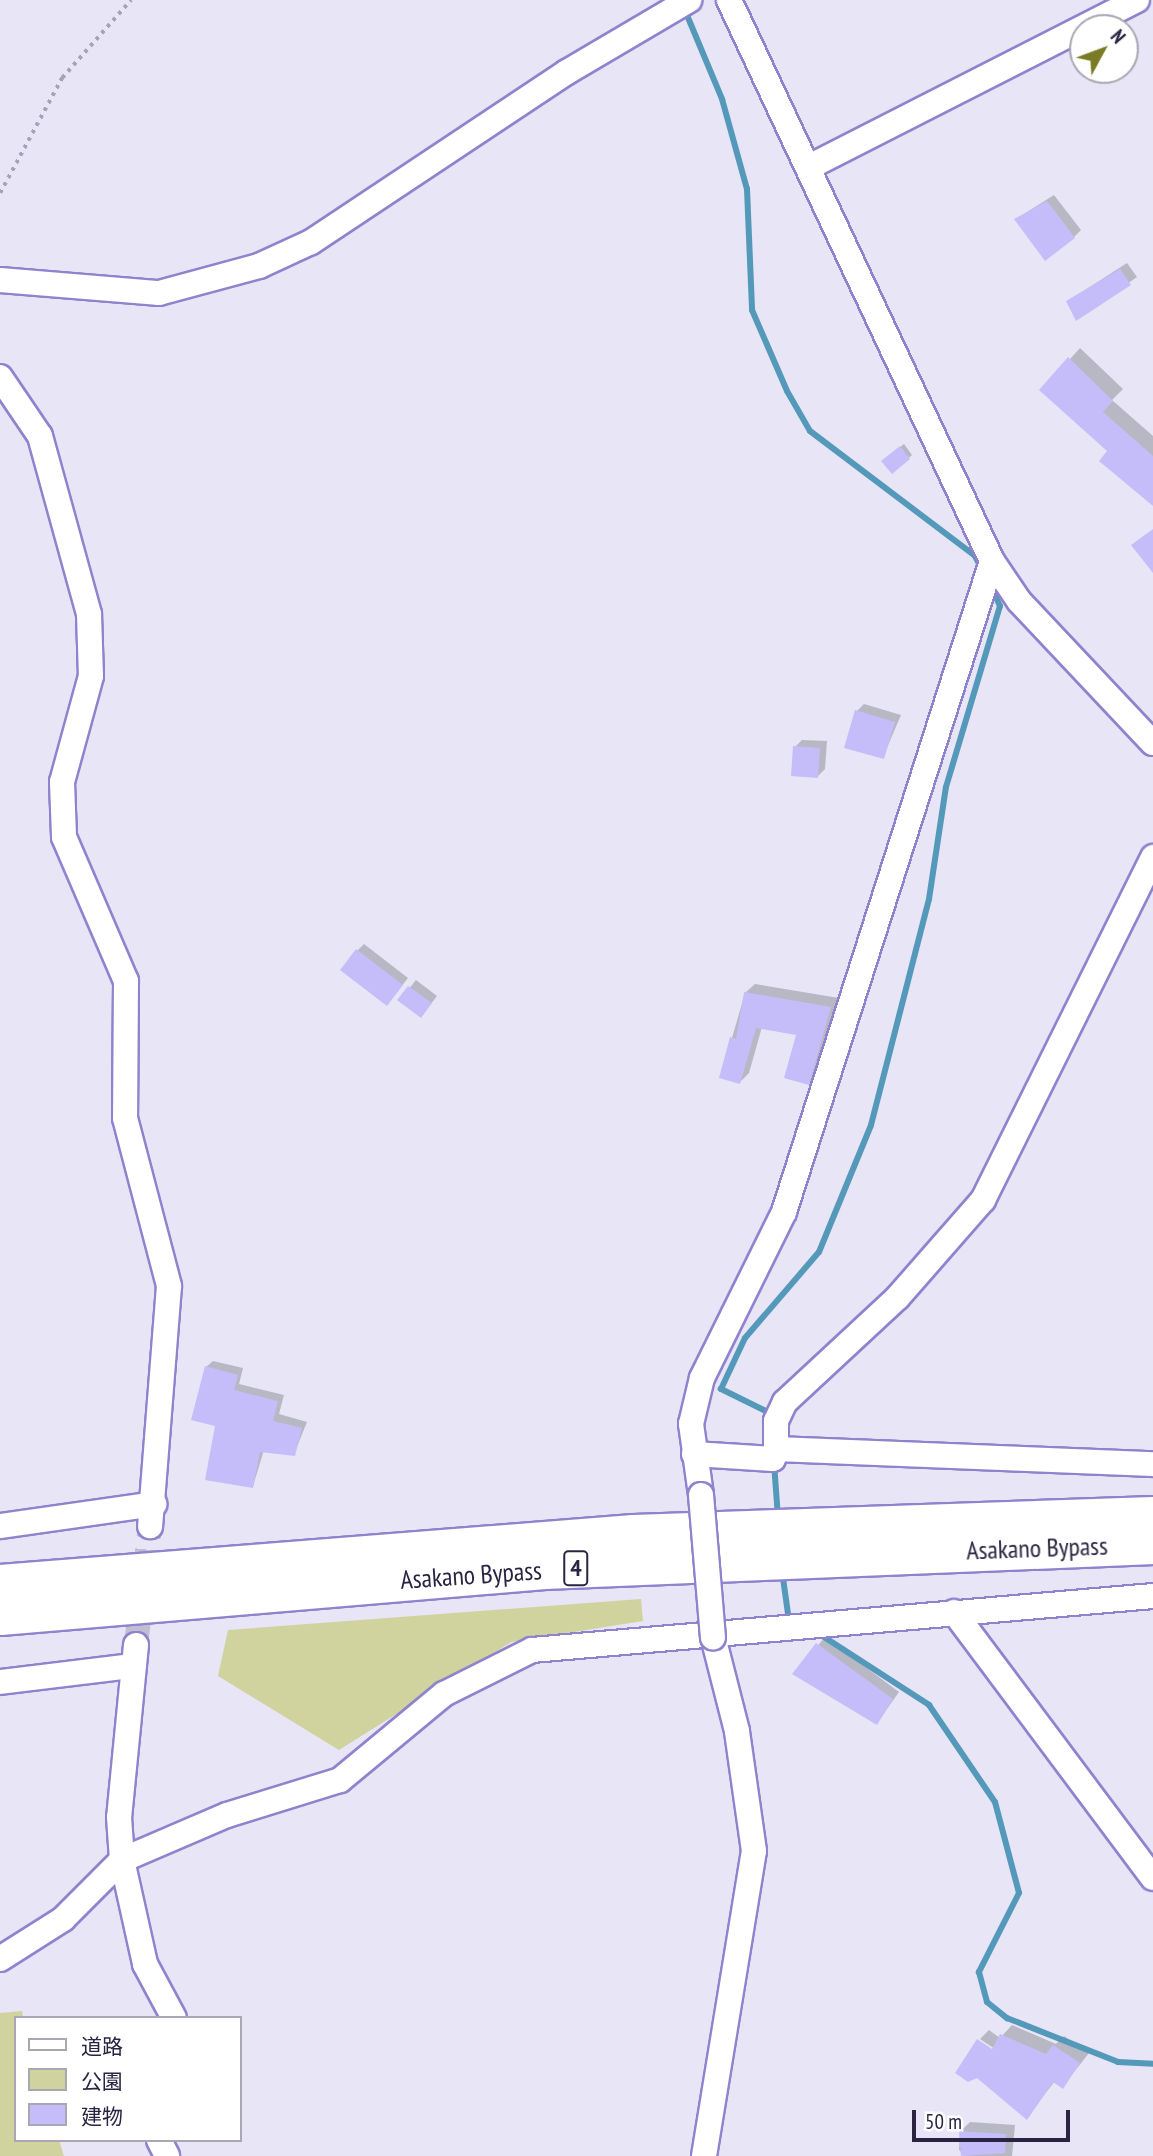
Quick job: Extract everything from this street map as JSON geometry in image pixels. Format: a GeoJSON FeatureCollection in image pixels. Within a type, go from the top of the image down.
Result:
{"type":"FeatureCollection","features":[{"type":"Feature","properties":{"kind":"highway","name":"Asakano Bypass"},"geometry":{"type":"LineString","coordinates":[[0,1583],[633,1533],[1153,1515]]}},
{"type":"Feature","properties":{"kind":"highway","name":"Asakano Bypass"},"geometry":{"type":"LineString","coordinates":[[0,1616],[544,1570],[1153,1545]]}},
{"type":"Feature","properties":{"kind":"street"},"geometry":{"type":"LineString","coordinates":[[0,280],[159,293],[259,266],[311,242],[567,72],[690,0]]}},
{"type":"Feature","properties":{"kind":"street"},"geometry":{"type":"LineString","coordinates":[[729,0],[992,561],[1020,601],[1153,743]]}},
{"type":"Feature","properties":{"kind":"street"},"geometry":{"type":"LineString","coordinates":[[809,167],[1137,0]]}},
{"type":"Feature","properties":{"kind":"street"},"geometry":{"type":"LineString","coordinates":[[0,377],[40,436],[89,614],[91,676],[62,782],[64,837],[126,981],[125,1118],[169,1286],[152,1515],[0,1526]]}},
{"type":"Feature","properties":{"kind":"street"},"geometry":{"type":"LineString","coordinates":[[704,2156],[754,1851],[737,1731],[713,1637],[701,1495],[691,1424],[702,1378],[784,1212],[992,561]]}},
{"type":"Feature","properties":{"kind":"street"},"geometry":{"type":"LineString","coordinates":[[694,1454],[773,1459],[776,1449],[776,1421],[785,1402],[898,1297],[983,1200],[1153,857]]}},
{"type":"Feature","properties":{"kind":"street"},"geometry":{"type":"LineString","coordinates":[[776,1449],[1153,1464]]}},
{"type":"Feature","properties":{"kind":"street"},"geometry":{"type":"LineString","coordinates":[[0,1959],[63,1919],[122,1860],[227,1815],[340,1780],[444,1694],[495,1663],[566,1642],[713,1637],[954,1612],[1153,1597]]}},
{"type":"Feature","properties":{"kind":"street"},"geometry":{"type":"LineString","coordinates":[[954,1612],[1153,1878]]}},
{"type":"Feature","properties":{"kind":"street"},"geometry":{"type":"LineString","coordinates":[[0,1682],[135,1655],[119,1817],[122,1860],[145,1964],[173,2016]]}},
{"type":"Feature","properties":{"kind":"path"},"geometry":{"type":"LineString","coordinates":[[0,193],[62,78],[131,0]]}},
{"type":"Feature","properties":{"kind":"green space"},"geometry":{"type":"Polygon","coordinates":[[[641,1599],[643,1621],[511,1642],[339,1750],[218,1676],[228,1630],[641,1599]]]}},
{"type":"Feature","properties":{"kind":"green space"},"geometry":{"type":"Polygon","coordinates":[[[22,2011],[23,2016],[14,2016],[14,2142],[60,2142],[64,2156],[0,2156],[0,2013],[22,2011]]]}},
{"type":"Feature","properties":{"kind":"building"},"geometry":{"type":"Polygon","coordinates":[[[1047,201],[1075,238],[1045,261],[1014,219],[1047,201]]]}},
{"type":"Feature","properties":{"kind":"building"},"geometry":{"type":"Polygon","coordinates":[[[1120,269],[1131,285],[1076,321],[1066,301],[1120,269]]]}},
{"type":"Feature","properties":{"kind":"building"},"geometry":{"type":"Polygon","coordinates":[[[1068,357],[1113,401],[1103,412],[1153,456],[1153,506],[1099,461],[1107,451],[1039,390],[1068,357]]]}},
{"type":"Feature","properties":{"kind":"building"},"geometry":{"type":"Polygon","coordinates":[[[900,446],[910,459],[892,474],[881,461],[900,446]]]}},
{"type":"Feature","properties":{"kind":"building"},"geometry":{"type":"Polygon","coordinates":[[[1153,529],[1153,573],[1131,545],[1153,529]]]}},
{"type":"Feature","properties":{"kind":"building"},"geometry":{"type":"Polygon","coordinates":[[[855,710],[895,722],[884,759],[844,748],[855,710]]]}},
{"type":"Feature","properties":{"kind":"building"},"geometry":{"type":"Polygon","coordinates":[[[793,746],[820,748],[818,778],[791,776],[793,746]]]}},
{"type":"Feature","properties":{"kind":"building"},"geometry":{"type":"Polygon","coordinates":[[[356,949],[403,985],[387,1006],[340,970],[356,949]]]}},
{"type":"Feature","properties":{"kind":"building"},"geometry":{"type":"Polygon","coordinates":[[[408,986],[432,1003],[421,1018],[397,1000],[408,986]]]}},
{"type":"Feature","properties":{"kind":"building"},"geometry":{"type":"Polygon","coordinates":[[[744,992],[831,1007],[809,1085],[784,1078],[796,1035],[756,1028],[740,1084],[719,1078],[730,1037],[736,1039],[744,992]]]}},
{"type":"Feature","properties":{"kind":"building"},"geometry":{"type":"Polygon","coordinates":[[[205,1366],[238,1375],[234,1390],[278,1401],[273,1421],[302,1428],[295,1456],[260,1452],[253,1488],[205,1480],[215,1426],[191,1420],[205,1366]]]}},
{"type":"Feature","properties":{"kind":"building"},"geometry":{"type":"Polygon","coordinates":[[[816,1643],[893,1699],[877,1725],[792,1674],[816,1643]]]}},
{"type":"Feature","properties":{"kind":"building"},"geometry":{"type":"Polygon","coordinates":[[[1000,2034],[1046,2054],[1053,2045],[1080,2063],[1063,2089],[1053,2082],[1027,2120],[977,2078],[968,2082],[955,2073],[977,2039],[992,2049],[1000,2034]]]}},
{"type":"Feature","properties":{"kind":"building"},"geometry":{"type":"Polygon","coordinates":[[[959,2131],[1006,2134],[1005,2153],[961,2156],[959,2131]]]}},
{"type":"Feature","properties":{"kind":"waterway"},"geometry":{"type":"LineString","coordinates":[[684,8],[722,99],[747,189],[752,310],[787,391],[810,431],[975,556],[981,568]]}},
{"type":"Feature","properties":{"kind":"waterway"},"geometry":{"type":"LineString","coordinates":[[770,1413],[721,1389],[745,1338],[819,1252],[871,1125],[929,899],[946,787],[1000,606],[991,587]]}},
{"type":"Feature","properties":{"kind":"waterway"},"geometry":{"type":"LineString","coordinates":[[774,1463],[778,1518]]}},
{"type":"Feature","properties":{"kind":"waterway"},"geometry":{"type":"LineString","coordinates":[[782,1571],[789,1621]]}},
{"type":"Feature","properties":{"kind":"waterway"},"geometry":{"type":"LineString","coordinates":[[821,1635],[929,1705],[995,1802],[1019,1893],[979,1972],[987,2002],[1007,2018],[1118,2062],[1153,2064]]}},
{"type":"Feature","properties":{"kind":"tunnel"},"geometry":{"type":"LineString","coordinates":[[136,1645],[150,1526]]}}]}
